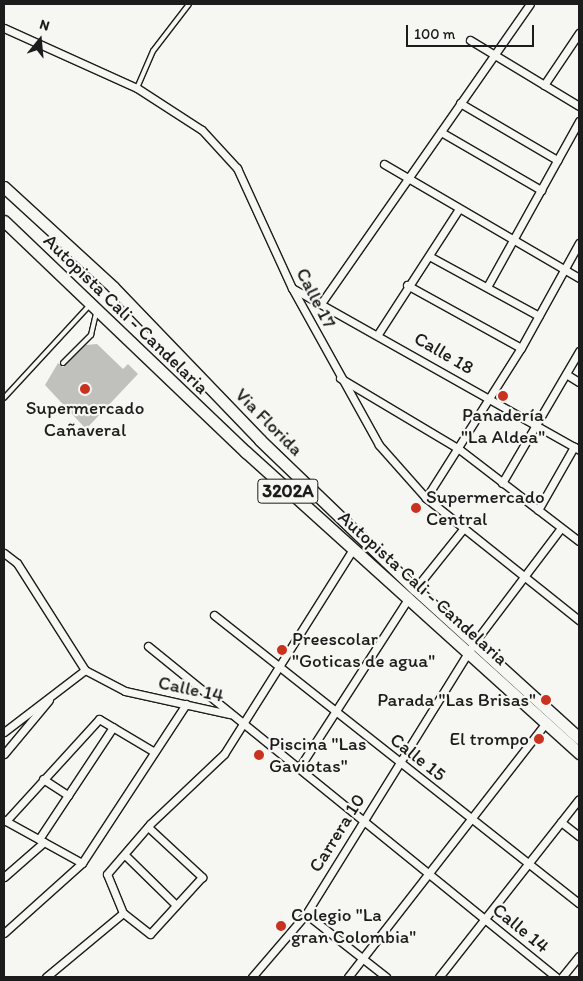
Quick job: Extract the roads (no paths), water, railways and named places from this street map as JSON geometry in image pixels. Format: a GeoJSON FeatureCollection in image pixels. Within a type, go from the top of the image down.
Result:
{"type":"FeatureCollection","features":[{"type":"Feature","properties":{"kind":"main road","name":"Via Florida"},"geometry":{"type":"LineString","coordinates":[[4,187],[113,287],[260,440],[415,589],[471,648],[579,738]]}},
{"type":"Feature","properties":{"kind":"main road","name":"Autopista Cali - Candelaria"},"geometry":{"type":"LineString","coordinates":[[4,221],[94,308],[353,549],[408,599],[471,648],[546,724],[579,753]]}},
{"type":"Feature","properties":{"kind":"street"},"geometry":{"type":"LineString","coordinates":[[322,302],[530,4]]}},
{"type":"Feature","properties":{"kind":"street","name":"Calle 17"},"geometry":{"type":"LineString","coordinates":[[4,28],[137,88],[202,130],[237,168],[292,288],[338,376],[379,445],[426,498],[579,620]]}},
{"type":"Feature","properties":{"kind":"street"},"geometry":{"type":"LineString","coordinates":[[544,85],[578,38]]}},
{"type":"Feature","properties":{"kind":"street"},"geometry":{"type":"LineString","coordinates":[[470,40],[579,106]]}},
{"type":"Feature","properties":{"kind":"street"},"geometry":{"type":"LineString","coordinates":[[460,103],[557,160]]}},
{"type":"Feature","properties":{"kind":"street"},"geometry":{"type":"LineString","coordinates":[[487,287],[579,121]]}},
{"type":"Feature","properties":{"kind":"street"},"geometry":{"type":"LineString","coordinates":[[441,132],[541,190]]}},
{"type":"Feature","properties":{"kind":"street"},"geometry":{"type":"LineString","coordinates":[[384,164],[579,278]]}},
{"type":"Feature","properties":{"kind":"street"},"geometry":{"type":"LineString","coordinates":[[378,334],[407,285],[429,256],[459,209]]}},
{"type":"Feature","properties":{"kind":"street"},"geometry":{"type":"LineString","coordinates":[[426,498],[459,450],[521,348],[579,242]]}},
{"type":"Feature","properties":{"kind":"street"},"geometry":{"type":"LineString","coordinates":[[429,256],[539,316]]}},
{"type":"Feature","properties":{"kind":"street"},"geometry":{"type":"LineString","coordinates":[[407,285],[521,348]]}},
{"type":"Feature","properties":{"kind":"street","name":"Calle 18"},"geometry":{"type":"LineString","coordinates":[[292,288],[322,302],[576,448]]}},
{"type":"Feature","properties":{"kind":"street"},"geometry":{"type":"LineString","coordinates":[[502,483],[579,351]]}},
{"type":"Feature","properties":{"kind":"street"},"geometry":{"type":"LineString","coordinates":[[566,374],[579,382]]}},
{"type":"Feature","properties":{"kind":"street"},"geometry":{"type":"LineString","coordinates":[[338,376],[459,450],[579,541]]}},
{"type":"Feature","properties":{"kind":"street"},"geometry":{"type":"LineString","coordinates":[[538,510],[576,448]]}},
{"type":"Feature","properties":{"kind":"street","name":"Carrera 10"},"geometry":{"type":"LineString","coordinates":[[252,977],[306,914],[363,821],[401,764],[471,648],[561,528]]}},
{"type":"Feature","properties":{"kind":"street"},"geometry":{"type":"LineString","coordinates":[[415,589],[463,529]]}},
{"type":"Feature","properties":{"kind":"street"},"geometry":{"type":"LineString","coordinates":[[148,827],[202,877],[150,934],[122,913],[107,874],[126,856],[148,827],[224,754],[353,549]]}},
{"type":"Feature","properties":{"kind":"street","name":"Calle 14"},"geometry":{"type":"LineString","coordinates":[[4,553],[17,563],[85,670],[125,692],[232,714],[556,977]]}},
{"type":"Feature","properties":{"kind":"street"},"geometry":{"type":"LineString","coordinates":[[299,768],[408,599]]}},
{"type":"Feature","properties":{"kind":"street","name":"Calle 15"},"geometry":{"type":"LineString","coordinates":[[214,615],[579,903]]}},
{"type":"Feature","properties":{"kind":"street"},"geometry":{"type":"LineString","coordinates":[[148,646],[232,714]]}},
{"type":"Feature","properties":{"kind":"street"},"geometry":{"type":"LineString","coordinates":[[4,732],[85,670]]}},
{"type":"Feature","properties":{"kind":"street"},"geometry":{"type":"LineString","coordinates":[[4,754],[54,694]]}},
{"type":"Feature","properties":{"kind":"street"},"geometry":{"type":"LineString","coordinates":[[4,932],[82,863],[153,751],[186,704]]}},
{"type":"Feature","properties":{"kind":"street"},"geometry":{"type":"LineString","coordinates":[[82,863],[5,820],[99,719],[153,751]]}},
{"type":"Feature","properties":{"kind":"street"},"geometry":{"type":"LineString","coordinates":[[348,977],[546,724]]}},
{"type":"Feature","properties":{"kind":"street"},"geometry":{"type":"LineString","coordinates":[[4,877],[42,840],[68,795],[113,727]]}},
{"type":"Feature","properties":{"kind":"street"},"geometry":{"type":"LineString","coordinates":[[44,780],[68,795]]}},
{"type":"Feature","properties":{"kind":"street"},"geometry":{"type":"LineString","coordinates":[[438,977],[579,799]]}},
{"type":"Feature","properties":{"kind":"street"},"geometry":{"type":"LineString","coordinates":[[562,822],[579,836]]}},
{"type":"Feature","properties":{"kind":"street"},"geometry":{"type":"LineString","coordinates":[[126,856],[176,905]]}},
{"type":"Feature","properties":{"kind":"street"},"geometry":{"type":"LineString","coordinates":[[46,977],[122,913]]}},
{"type":"Feature","properties":{"kind":"street"},"geometry":{"type":"LineString","coordinates":[[306,914],[386,977]]}},
{"type":"Feature","properties":{"kind":"street"},"geometry":{"type":"LineString","coordinates":[[562,977],[579,956]]}},
{"type":"Feature","properties":{"kind":"lane"},"geometry":{"type":"LineString","coordinates":[[137,88],[154,51],[189,4]]}},
{"type":"Feature","properties":{"kind":"lane"},"geometry":{"type":"LineString","coordinates":[[63,363],[91,335],[94,308]]}},
{"type":"Feature","properties":{"kind":"lane"},"geometry":{"type":"LineString","coordinates":[[4,398],[94,308]]}},
{"type":"Feature","properties":{"kind":"place","name":"Supermercado Cañaveral"},"geometry":{"type":"Point","coordinates":[85,389]}},
{"type":"Feature","properties":{"kind":"place","name":"Panadería \"La Aldea\""},"geometry":{"type":"Point","coordinates":[503,396]}},
{"type":"Feature","properties":{"kind":"place","name":"Supermercado Central"},"geometry":{"type":"Point","coordinates":[416,508]}},
{"type":"Feature","properties":{"kind":"place","name":"Preescolar \"Goticas de agua\""},"geometry":{"type":"Point","coordinates":[282,650]}},
{"type":"Feature","properties":{"kind":"place","name":"Parada \"Las Brisas\""},"geometry":{"type":"Point","coordinates":[546,700]}},
{"type":"Feature","properties":{"kind":"place","name":"El trompo"},"geometry":{"type":"Point","coordinates":[539,739]}},
{"type":"Feature","properties":{"kind":"place","name":"Piscina \"Las Gaviotas\""},"geometry":{"type":"Point","coordinates":[259,755]}},
{"type":"Feature","properties":{"kind":"place","name":"Colegio \"La gran Colombia\""},"geometry":{"type":"Point","coordinates":[281,926]}}]}
